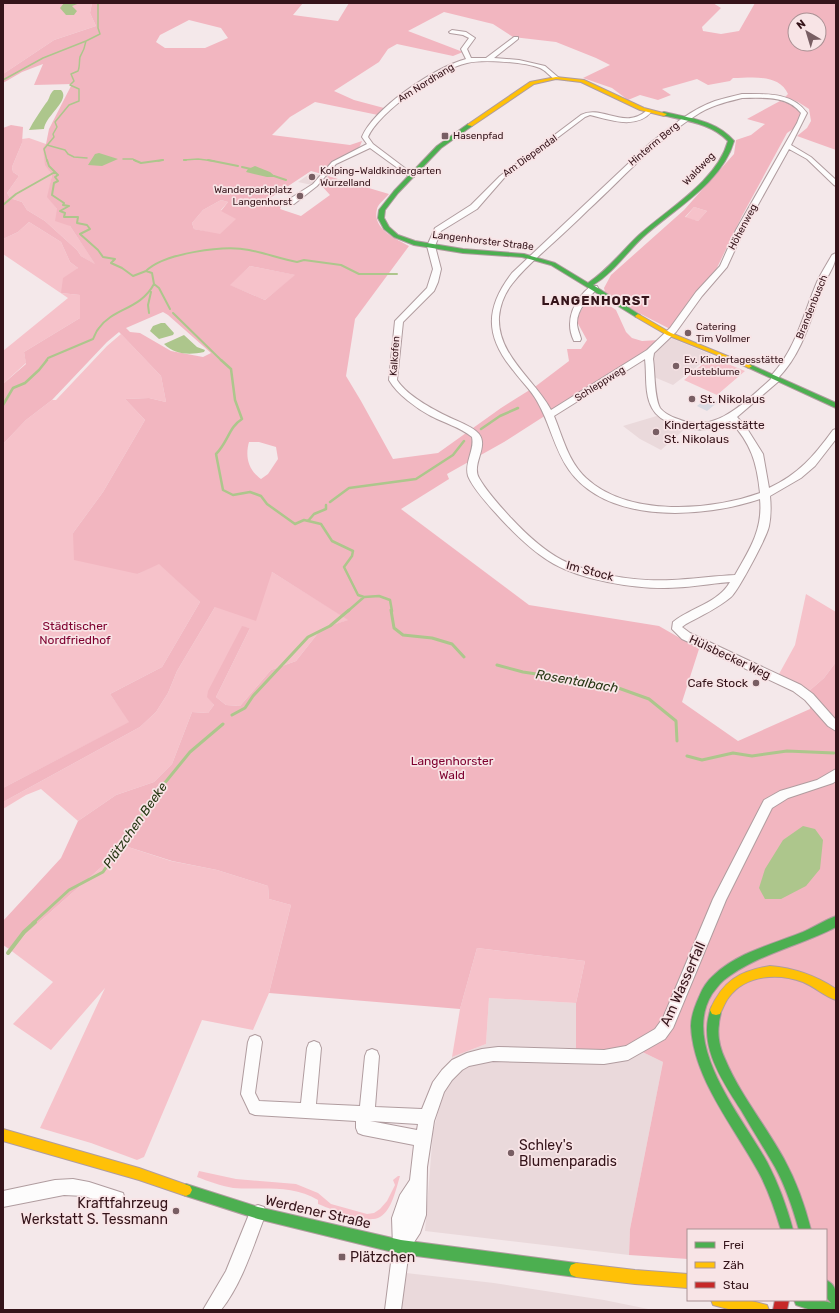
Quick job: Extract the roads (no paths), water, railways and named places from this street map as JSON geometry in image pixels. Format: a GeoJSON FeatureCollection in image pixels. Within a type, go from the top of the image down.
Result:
{"type":"FeatureCollection","features":[{"type":"Feature","properties":{"kind":"main road","name":"Waldweg"},"geometry":{"type":"LineString","coordinates":[[556,78],[587,82],[628,103],[649,111],[710,125],[725,133],[731,141],[730,151],[716,168],[639,238],[607,274],[592,287]]}},
{"type":"Feature","properties":{"kind":"main road","name":"Langenhorster Straße"},"geometry":{"type":"LineString","coordinates":[[556,78],[532,83],[461,130],[439,147],[382,210],[382,223],[386,228],[401,238],[414,243],[463,251],[532,257],[554,264],[669,334],[775,378],[836,406]]}},
{"type":"Feature","properties":{"kind":"main road"},"geometry":{"type":"LineString","coordinates":[[787,1229],[780,1206],[764,1169],[717,1088],[703,1057],[697,1028],[698,1020],[701,1005],[708,992],[717,979],[731,968],[749,959],[796,942],[824,929],[836,921]]}},
{"type":"Feature","properties":{"kind":"main road"},"geometry":{"type":"LineString","coordinates":[[805,1229],[795,1198],[781,1166],[725,1072],[715,1046],[712,1033],[712,1023],[717,1006],[726,992],[739,981],[759,973],[779,971],[800,975],[823,985],[836,995]]}},
{"type":"Feature","properties":{"kind":"main road","name":"Werdener Straße"},"geometry":{"type":"LineString","coordinates":[[3,1135],[139,1174],[258,1213],[401,1247],[492,1260],[635,1277],[687,1281]]}},
{"type":"Feature","properties":{"kind":"main road","name":"Werdener Straße"},"geometry":{"type":"LineString","coordinates":[[635,1277],[680,1290]]}},
{"type":"Feature","properties":{"kind":"main road"},"geometry":{"type":"LineString","coordinates":[[827,1288],[836,1299]]}},
{"type":"Feature","properties":{"kind":"main road"},"geometry":{"type":"LineString","coordinates":[[719,1301],[731,1310]]}},
{"type":"Feature","properties":{"kind":"main road"},"geometry":{"type":"LineString","coordinates":[[722,1301],[762,1310]]}},
{"type":"Feature","properties":{"kind":"main road"},"geometry":{"type":"LineString","coordinates":[[805,1303],[831,1310]]}},
{"type":"Feature","properties":{"kind":"street","name":"Am Nordhang"},"geometry":{"type":"LineString","coordinates":[[452,32],[464,33],[472,38],[464,49],[469,60]]}},
{"type":"Feature","properties":{"kind":"street"},"geometry":{"type":"LineString","coordinates":[[487,60],[516,38]]}},
{"type":"Feature","properties":{"kind":"street","name":"Am Nordhang"},"geometry":{"type":"LineString","coordinates":[[371,145],[365,137],[366,133],[397,101],[456,64],[469,60],[487,60],[536,65],[543,67],[556,78]]}},
{"type":"Feature","properties":{"kind":"street","name":"Hinterm Berg"},"geometry":{"type":"LineString","coordinates":[[802,111],[796,104],[782,99],[768,95],[752,94],[734,97],[712,105],[684,119],[639,156],[605,191],[532,257],[507,285],[498,307],[496,324],[501,347],[510,363],[542,399],[549,413],[563,454],[576,475],[598,493],[619,501],[657,509],[685,511],[735,504],[764,494],[783,485],[811,466],[836,432]]}},
{"type":"Feature","properties":{"kind":"street","name":"Am Diependal"},"geometry":{"type":"LineString","coordinates":[[431,246],[438,230],[474,207],[497,180],[583,116],[589,114],[633,120],[644,117],[649,111]]}},
{"type":"Feature","properties":{"kind":"street","name":"Höhenweg"},"geometry":{"type":"LineString","coordinates":[[650,352],[673,330],[699,294],[723,267],[740,230],[800,123],[804,113],[802,111]]}},
{"type":"Feature","properties":{"kind":"street"},"geometry":{"type":"LineString","coordinates":[[290,202],[315,185],[334,162],[371,145],[412,176]]}},
{"type":"Feature","properties":{"kind":"street"},"geometry":{"type":"LineString","coordinates":[[787,145],[809,158],[836,184]]}},
{"type":"Feature","properties":{"kind":"street","name":"Kalkofen"},"geometry":{"type":"LineString","coordinates":[[431,246],[437,269],[436,276],[431,289],[400,321],[396,340],[393,380],[400,390],[432,413],[473,433],[478,439],[477,448],[473,458]]}},
{"type":"Feature","properties":{"kind":"street","name":"Brandenbusch"},"geometry":{"type":"LineString","coordinates":[[650,352],[649,359],[656,407],[667,418],[687,426],[705,427],[720,424],[732,417],[778,374],[798,343],[805,328],[821,281],[836,255]]}},
{"type":"Feature","properties":{"kind":"street"},"geometry":{"type":"LineString","coordinates":[[578,340],[573,321],[586,295],[592,287]]}},
{"type":"Feature","properties":{"kind":"street","name":"Schleppweg"},"geometry":{"type":"LineString","coordinates":[[549,413],[650,352]]}},
{"type":"Feature","properties":{"kind":"street","name":"Hülsbecker Weg"},"geometry":{"type":"LineString","coordinates":[[732,417],[743,429],[758,454],[764,494],[766,519],[764,528],[729,593],[716,603],[682,621],[677,625],[676,629],[686,636],[797,688],[809,697],[832,724],[836,726]]}},
{"type":"Feature","properties":{"kind":"street","name":"Im Stock"},"geometry":{"type":"LineString","coordinates":[[473,458],[471,464],[472,472],[478,483],[523,536],[558,562],[603,575],[642,582],[682,583],[738,578]]}},
{"type":"Feature","properties":{"kind":"street","name":"Am Wasserfall"},"geometry":{"type":"LineString","coordinates":[[401,1247],[416,1221],[419,1205],[418,1182],[428,1116],[435,1096],[446,1076],[457,1066],[469,1059],[498,1054],[604,1057],[628,1054],[660,1034],[668,1023],[720,899],[763,811],[775,797],[820,783],[833,778],[836,774]]}},
{"type":"Feature","properties":{"kind":"street"},"geometry":{"type":"LineString","coordinates":[[256,1042],[248,1094],[254,1108],[428,1116]]}},
{"type":"Feature","properties":{"kind":"street"},"geometry":{"type":"LineString","coordinates":[[308,1110],[314,1048]]}},
{"type":"Feature","properties":{"kind":"street"},"geometry":{"type":"LineString","coordinates":[[372,1056],[367,1113],[363,1120],[363,1128],[424,1139]]}},
{"type":"Feature","properties":{"kind":"street"},"geometry":{"type":"LineString","coordinates":[[3,1199],[66,1186],[75,1187],[117,1199]]}},
{"type":"Feature","properties":{"kind":"street"},"geometry":{"type":"LineString","coordinates":[[211,1310],[219,1301],[240,1258],[258,1213]]}},
{"type":"Feature","properties":{"kind":"street"},"geometry":{"type":"LineString","coordinates":[[393,1310],[401,1247]]}},
{"type":"Feature","properties":{"kind":"waterway","name":"Rosentalbach"},"geometry":{"type":"LineString","coordinates":[[86,41],[100,34],[98,28],[98,3]]}},
{"type":"Feature","properties":{"kind":"waterway"},"geometry":{"type":"LineString","coordinates":[[3,80],[43,58],[86,41]]}},
{"type":"Feature","properties":{"kind":"waterway","name":"Rosentalbach"},"geometry":{"type":"LineString","coordinates":[[47,145],[54,137],[53,134],[57,127],[55,122],[69,105],[79,101],[79,89],[70,85],[74,81],[71,74],[78,71],[80,57],[86,41]]}},
{"type":"Feature","properties":{"kind":"waterway","name":"Rosentalbach"},"geometry":{"type":"LineString","coordinates":[[47,145],[44,149],[47,161]]}},
{"type":"Feature","properties":{"kind":"waterway"},"geometry":{"type":"LineString","coordinates":[[47,145],[65,150],[68,154],[74,157],[87,158]]}},
{"type":"Feature","properties":{"kind":"waterway"},"geometry":{"type":"LineString","coordinates":[[123,159],[133,159],[135,161]]}},
{"type":"Feature","properties":{"kind":"waterway"},"geometry":{"type":"LineString","coordinates":[[186,160],[184,160],[198,159],[211,161]]}},
{"type":"Feature","properties":{"kind":"waterway","name":"Rosentalbach"},"geometry":{"type":"LineString","coordinates":[[47,160],[49,166],[55,172]]}},
{"type":"Feature","properties":{"kind":"waterway"},"geometry":{"type":"LineString","coordinates":[[135,161],[141,163],[163,160],[158,161]]}},
{"type":"Feature","properties":{"kind":"waterway"},"geometry":{"type":"LineString","coordinates":[[211,161],[238,166]]}},
{"type":"Feature","properties":{"kind":"waterway"},"geometry":{"type":"LineString","coordinates":[[242,167],[251,169]]}},
{"type":"Feature","properties":{"kind":"waterway"},"geometry":{"type":"LineString","coordinates":[[3,205],[16,194],[55,172]]}},
{"type":"Feature","properties":{"kind":"waterway","name":"Rosentalbach"},"geometry":{"type":"LineString","coordinates":[[55,172],[58,175],[55,177],[58,181],[54,183],[52,195],[64,203],[63,205],[69,206],[60,211],[65,213],[64,217],[78,217],[77,223],[87,225],[90,229],[80,234],[98,250],[103,257],[115,259],[111,263],[122,268],[133,276],[146,271]]}},
{"type":"Feature","properties":{"kind":"waterway"},"geometry":{"type":"LineString","coordinates":[[274,176],[286,180]]}},
{"type":"Feature","properties":{"kind":"waterway"},"geometry":{"type":"LineString","coordinates":[[146,271],[166,259],[180,255],[210,250],[238,249],[255,251],[297,262],[304,260],[341,265],[359,274],[397,274]]}},
{"type":"Feature","properties":{"kind":"waterway","name":"Rosentalbach"},"geometry":{"type":"LineString","coordinates":[[146,271],[152,273],[154,284]]}},
{"type":"Feature","properties":{"kind":"waterway"},"geometry":{"type":"LineString","coordinates":[[46,361],[48,358],[93,339],[97,330],[105,321],[141,299],[148,293],[154,284]]}},
{"type":"Feature","properties":{"kind":"waterway","name":"Rosentalbach"},"geometry":{"type":"LineString","coordinates":[[154,284],[159,288],[170,309]]}},
{"type":"Feature","properties":{"kind":"waterway"},"geometry":{"type":"LineString","coordinates":[[149,313],[148,305],[151,292]]}},
{"type":"Feature","properties":{"kind":"waterway","name":"Rosentalbach"},"geometry":{"type":"LineString","coordinates":[[173,313],[222,361]]}},
{"type":"Feature","properties":{"kind":"waterway"},"geometry":{"type":"LineString","coordinates":[[3,405],[13,388],[25,383],[47,360]]}},
{"type":"Feature","properties":{"kind":"waterway","name":"Rosentalbach"},"geometry":{"type":"LineString","coordinates":[[221,360],[231,369],[235,400],[242,419],[231,430],[216,454],[223,490],[233,495],[250,492],[261,496],[267,504],[295,524],[304,520],[308,521]]}},
{"type":"Feature","properties":{"kind":"waterway"},"geometry":{"type":"LineString","coordinates":[[481,429],[500,416],[518,408]]}},
{"type":"Feature","properties":{"kind":"waterway"},"geometry":{"type":"LineString","coordinates":[[330,502],[349,488],[416,479],[453,455],[464,441]]}},
{"type":"Feature","properties":{"kind":"waterway"},"geometry":{"type":"LineString","coordinates":[[308,521],[314,514],[326,509],[326,505]]}},
{"type":"Feature","properties":{"kind":"waterway","name":"Rosentalbach"},"geometry":{"type":"LineString","coordinates":[[308,521],[321,524],[332,541],[353,551],[352,556],[344,567],[358,595],[364,597]]}},
{"type":"Feature","properties":{"kind":"waterway","name":"Rosentalbach"},"geometry":{"type":"LineString","coordinates":[[364,597],[379,596],[390,600],[392,611]]}},
{"type":"Feature","properties":{"kind":"waterway","name":"Plätzchen Beeke"},"geometry":{"type":"LineString","coordinates":[[348,611],[364,597]]}},
{"type":"Feature","properties":{"kind":"waterway","name":"Plätzchen Beeke"},"geometry":{"type":"LineString","coordinates":[[232,715],[245,708],[253,696],[308,637],[330,626],[349,610]]}},
{"type":"Feature","properties":{"kind":"waterway","name":"Rosentalbach"},"geometry":{"type":"LineString","coordinates":[[391,610],[394,628],[403,635],[432,638],[452,644],[464,657]]}},
{"type":"Feature","properties":{"kind":"waterway","name":"Rosentalbach"},"geometry":{"type":"LineString","coordinates":[[497,665],[523,672],[610,685],[649,699],[676,721],[677,741]]}},
{"type":"Feature","properties":{"kind":"waterway","name":"Plätzchen Beeke"},"geometry":{"type":"LineString","coordinates":[[33,923],[69,890],[103,872],[159,790],[190,752],[223,724]]}},
{"type":"Feature","properties":{"kind":"waterway","name":"Rosentalbach"},"geometry":{"type":"LineString","coordinates":[[687,756],[702,760],[733,753],[752,756],[787,751],[834,753]]}},
{"type":"Feature","properties":{"kind":"waterway","name":"Plätzchen Beeke"},"geometry":{"type":"LineString","coordinates":[[8,953],[24,932],[35,922]]}},
{"type":"Feature","properties":{"kind":"place","name":"Hasenpfad"},"geometry":{"type":"Point","coordinates":[445,136]}},
{"type":"Feature","properties":{"kind":"place","name":"Kolping–Waldkindergarten Wurzelland"},"geometry":{"type":"Point","coordinates":[312,177]}},
{"type":"Feature","properties":{"kind":"place","name":"Wanderparkplatz Langenhorst"},"geometry":{"type":"Point","coordinates":[300,196]}},
{"type":"Feature","properties":{"kind":"place","name":"Catering Tim Vollmer"},"geometry":{"type":"Point","coordinates":[688,333]}},
{"type":"Feature","properties":{"kind":"place","name":"Ev. Kindertagesstätte Pusteblume"},"geometry":{"type":"Point","coordinates":[676,366]}},
{"type":"Feature","properties":{"kind":"place","name":"St. Nikolaus"},"geometry":{"type":"Point","coordinates":[692,399]}},
{"type":"Feature","properties":{"kind":"place","name":"Kindertagesstätte St. Nikolaus"},"geometry":{"type":"Point","coordinates":[656,432]}},
{"type":"Feature","properties":{"kind":"place","name":"Cafe Stock"},"geometry":{"type":"Point","coordinates":[756,683]}},
{"type":"Feature","properties":{"kind":"place","name":"Schley's Blumenparadis"},"geometry":{"type":"Point","coordinates":[511,1153]}},
{"type":"Feature","properties":{"kind":"place","name":"Kraftfahrzeug Werkstatt S. Tessmann"},"geometry":{"type":"Point","coordinates":[176,1211]}},
{"type":"Feature","properties":{"kind":"place","name":"Plätzchen"},"geometry":{"type":"Point","coordinates":[342,1257]}},
{"type":"Feature","properties":{"kind":"district","name":"LANGENHORST"},"geometry":{"type":"Point","coordinates":[596,300]}},
{"type":"Feature","properties":{"kind":"park label","name":"Städtischer Nordfriedhof"},"geometry":{"type":"Point","coordinates":[75,633]}},
{"type":"Feature","properties":{"kind":"park label","name":"Langenhorster Wald"},"geometry":{"type":"Point","coordinates":[452,768]}}]}
